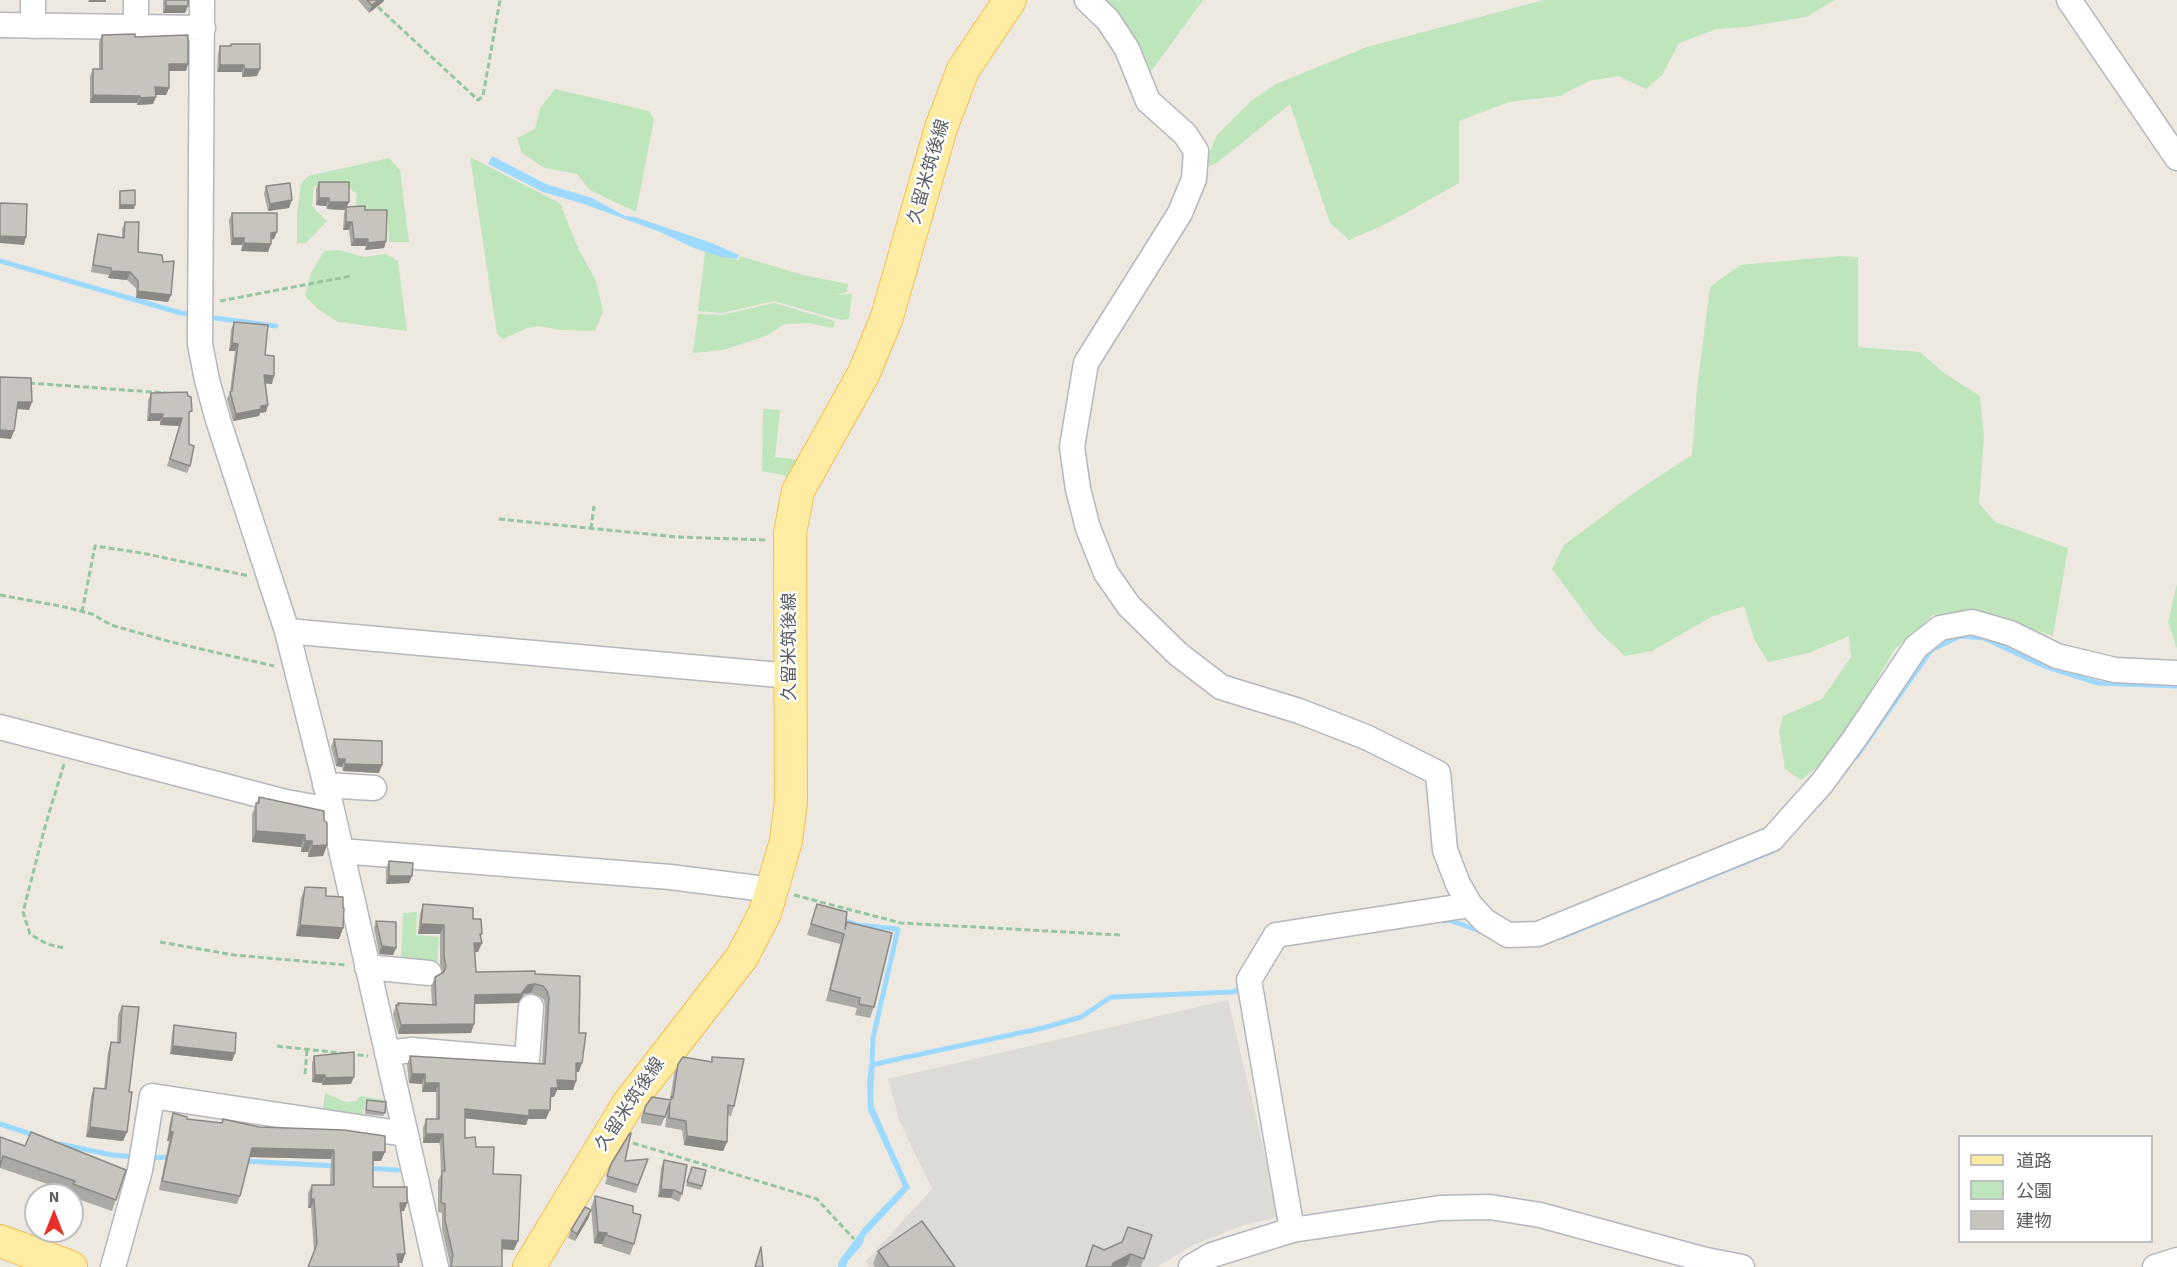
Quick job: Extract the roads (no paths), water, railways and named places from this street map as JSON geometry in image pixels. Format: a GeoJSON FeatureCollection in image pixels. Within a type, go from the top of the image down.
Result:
{"type":"FeatureCollection","features":[{"type":"Feature","properties":{"kind":"main road","name":"久留米筑後線"},"geometry":{"type":"LineString","coordinates":[[529,1267],[646,1077],[742,957],[765,913],[786,841],[791,802],[790,540],[798,491],[864,373],[887,317],[940,128],[963,70],[1010,0]]}},
{"type":"Feature","properties":{"kind":"main road"},"geometry":{"type":"LineString","coordinates":[[2,1245],[71,1267]]}},
{"type":"Feature","properties":{"kind":"street"},"geometry":{"type":"LineString","coordinates":[[33,0],[33,26]]}},
{"type":"Feature","properties":{"kind":"street"},"geometry":{"type":"LineString","coordinates":[[136,0],[136,27]]}},
{"type":"Feature","properties":{"kind":"street"},"geometry":{"type":"LineString","coordinates":[[202,0],[200,344],[207,380],[287,631],[341,851],[357,966],[388,1056],[436,1267]]}},
{"type":"Feature","properties":{"kind":"street"},"geometry":{"type":"LineString","coordinates":[[1087,0],[1108,20],[1127,49],[1148,101],[1185,134],[1196,151],[1194,178],[1180,213],[1086,363],[1072,447],[1078,489],[1088,528],[1106,573],[1129,606],[1178,654],[1221,687],[1299,711],[1366,737],[1438,773],[1445,850],[1458,884],[1470,905],[1485,921],[1508,935],[1538,934],[1772,839],[1822,783],[1916,647],[1940,628],[1972,622],[2010,633],[2057,656],[2115,670],[2177,673]]}},
{"type":"Feature","properties":{"kind":"street"},"geometry":{"type":"LineString","coordinates":[[2069,0],[2177,158]]}},
{"type":"Feature","properties":{"kind":"street"},"geometry":{"type":"LineString","coordinates":[[0,25],[203,28]]}},
{"type":"Feature","properties":{"kind":"street"},"geometry":{"type":"LineString","coordinates":[[287,631],[791,676]]}},
{"type":"Feature","properties":{"kind":"street"},"geometry":{"type":"LineString","coordinates":[[0,727],[286,802],[332,810]]}},
{"type":"Feature","properties":{"kind":"street"},"geometry":{"type":"LineString","coordinates":[[325,785],[374,788]]}},
{"type":"Feature","properties":{"kind":"street"},"geometry":{"type":"LineString","coordinates":[[341,851],[670,877],[773,890]]}},
{"type":"Feature","properties":{"kind":"street"},"geometry":{"type":"LineString","coordinates":[[1292,1230],[1250,980],[1276,935],[1470,905]]}},
{"type":"Feature","properties":{"kind":"street"},"geometry":{"type":"LineString","coordinates":[[357,966],[429,973]]}},
{"type":"Feature","properties":{"kind":"street"},"geometry":{"type":"LineString","coordinates":[[388,1056],[412,1050],[527,1060],[531,1007]]}},
{"type":"Feature","properties":{"kind":"street"},"geometry":{"type":"LineString","coordinates":[[113,1267],[140,1170],[152,1096],[405,1134]]}},
{"type":"Feature","properties":{"kind":"street"},"geometry":{"type":"LineString","coordinates":[[1191,1267],[1212,1255],[1292,1230],[1440,1208],[1490,1207],[1540,1215],[1706,1260],[1742,1267]]}},
{"type":"Feature","properties":{"kind":"street"},"geometry":{"type":"LineString","coordinates":[[2155,1267],[2177,1260]]}},
{"type":"Feature","properties":{"kind":"water"},"geometry":{"type":"Polygon","coordinates":[[[492,156],[546,184],[592,198],[625,216],[635,217],[712,243],[739,255],[737,259],[721,257],[584,204],[543,192],[488,164],[492,156]]]}},
{"type":"Feature","properties":{"kind":"water"},"geometry":{"type":"Polygon","coordinates":[[[875,1061],[874,1107],[910,1188],[865,1236],[862,1245],[848,1261],[846,1267],[838,1267],[839,1261],[864,1227],[903,1186],[868,1110],[867,1082],[869,1065],[875,1061]]]}},
{"type":"Feature","properties":{"kind":"waterway"},"geometry":{"type":"LineString","coordinates":[[0,261],[181,313],[195,315]]}},
{"type":"Feature","properties":{"kind":"waterway"},"geometry":{"type":"LineString","coordinates":[[207,317],[276,326]]}},
{"type":"Feature","properties":{"kind":"waterway"},"geometry":{"type":"LineString","coordinates":[[1856,757],[1931,650],[1960,636],[1984,638],[2044,666],[2098,683],[2177,686]]}},
{"type":"Feature","properties":{"kind":"waterway"},"geometry":{"type":"LineString","coordinates":[[1562,937],[1773,851]]}},
{"type":"Feature","properties":{"kind":"waterway"},"geometry":{"type":"LineString","coordinates":[[841,919],[857,925],[898,929],[873,1038],[872,1061]]}},
{"type":"Feature","properties":{"kind":"waterway"},"geometry":{"type":"LineString","coordinates":[[1443,921],[1449,920],[1480,931]]}},
{"type":"Feature","properties":{"kind":"waterway"},"geometry":{"type":"LineString","coordinates":[[872,1069],[872,1065],[884,1062],[1043,1028],[1081,1017],[1111,997],[1232,992],[1246,988]]}},
{"type":"Feature","properties":{"kind":"waterway"},"geometry":{"type":"LineString","coordinates":[[0,1124],[34,1135]]}},
{"type":"Feature","properties":{"kind":"waterway"},"geometry":{"type":"LineString","coordinates":[[60,1144],[112,1155],[136,1157]]}},
{"type":"Feature","properties":{"kind":"waterway"},"geometry":{"type":"LineString","coordinates":[[148,1158],[172,1157]]}},
{"type":"Feature","properties":{"kind":"waterway"},"geometry":{"type":"LineString","coordinates":[[243,1161],[336,1166]]}},
{"type":"Feature","properties":{"kind":"waterway"},"geometry":{"type":"LineString","coordinates":[[366,1168],[398,1170]]}}]}
